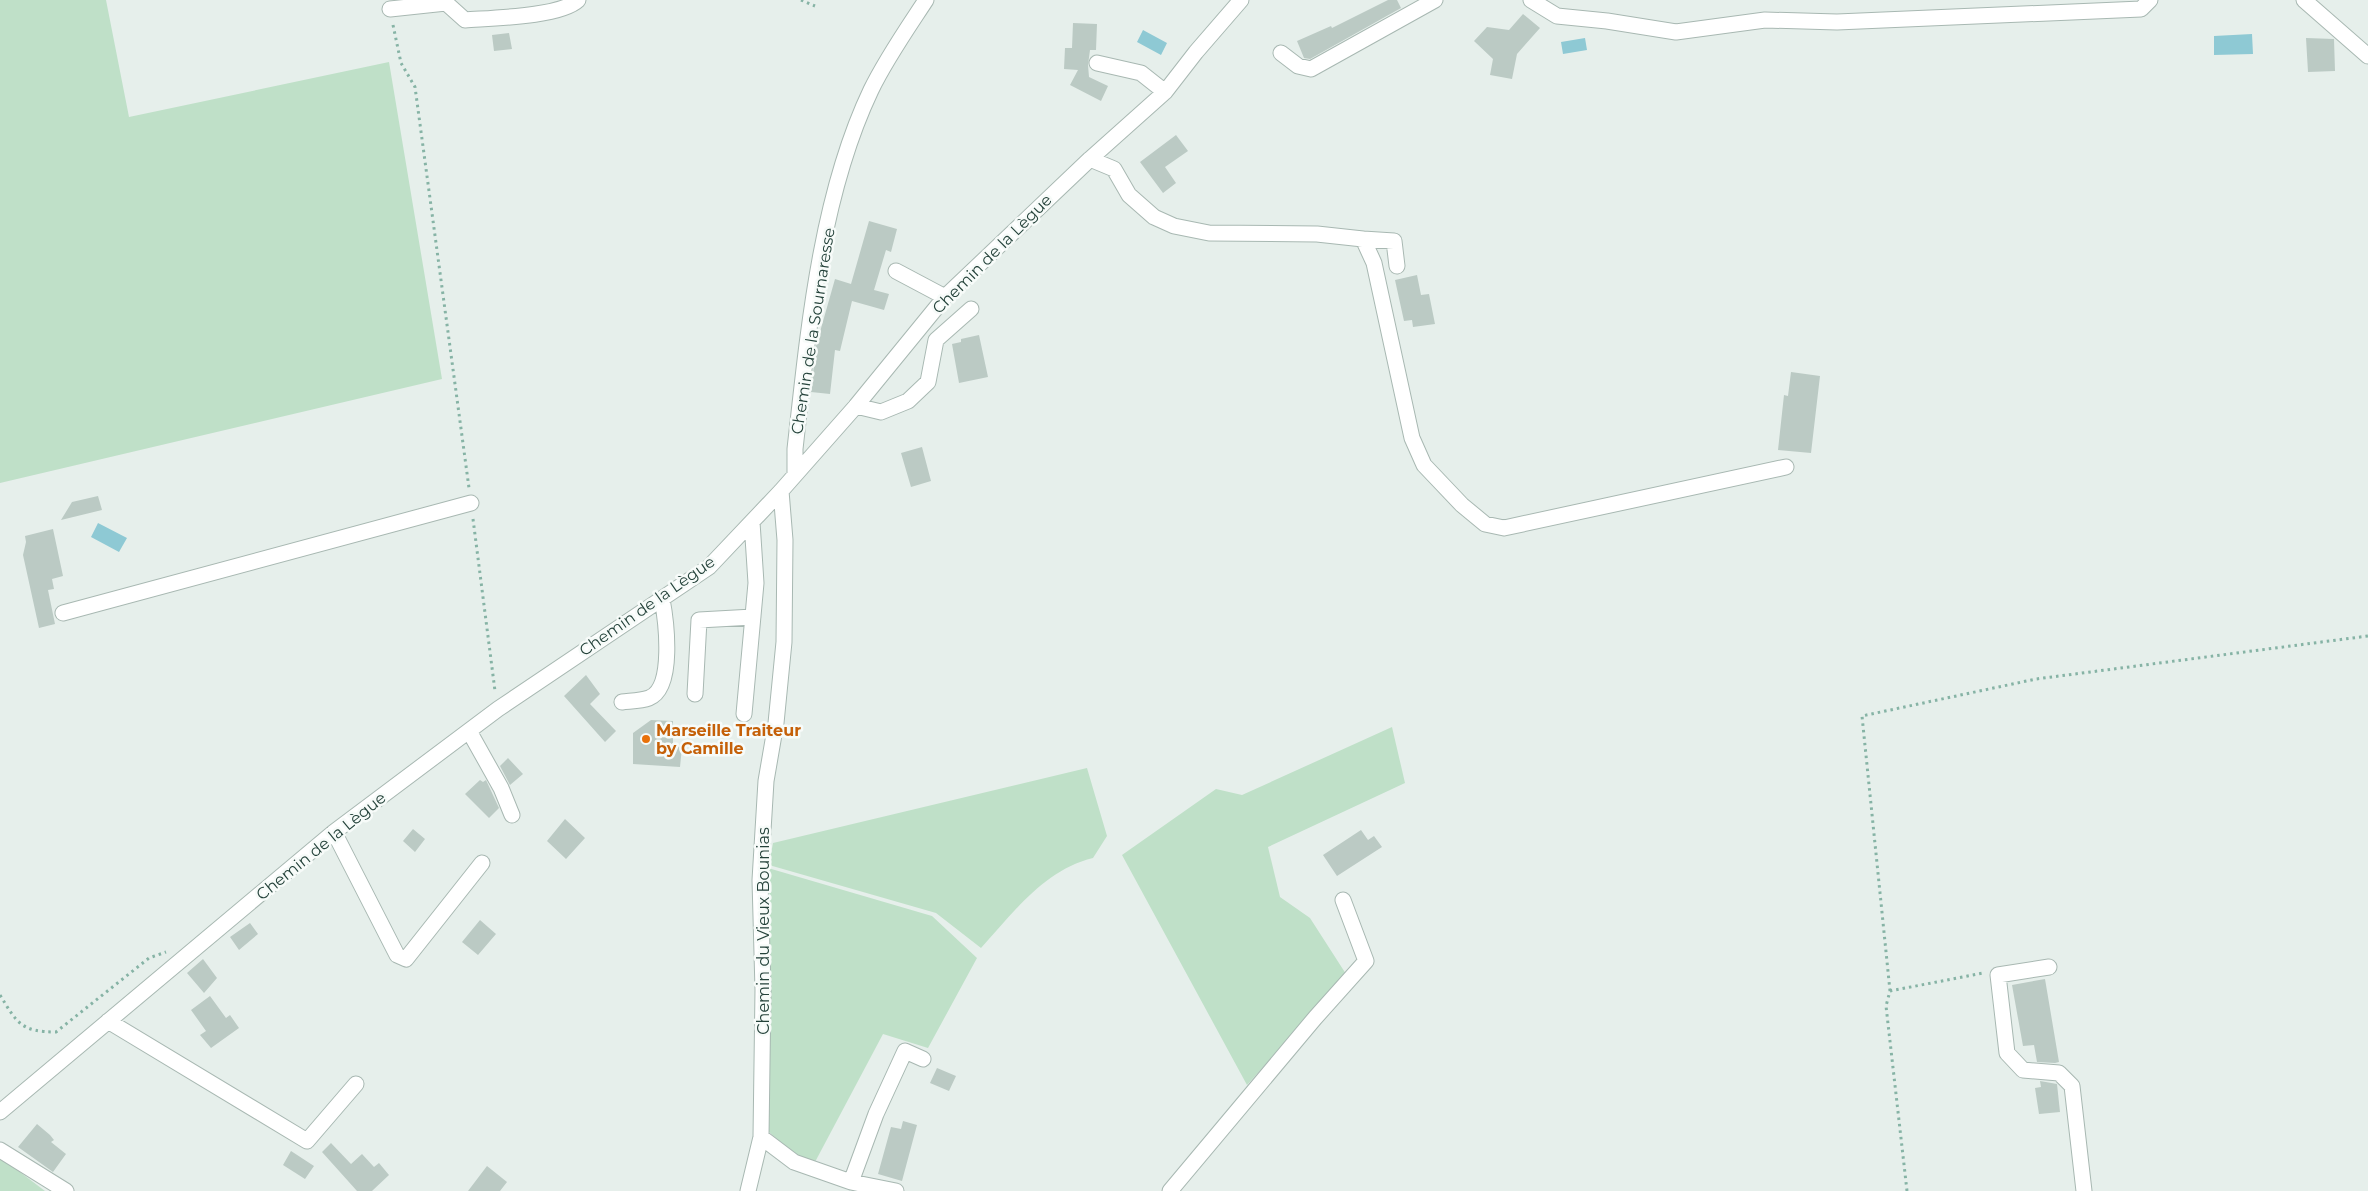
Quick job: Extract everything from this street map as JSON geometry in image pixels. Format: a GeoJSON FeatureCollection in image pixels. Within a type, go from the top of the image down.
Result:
{"type":"FeatureCollection","features":[{"type":"Feature","properties":{"kind":"street"},"geometry":{"type":"LineString","coordinates":[[390,9],[446,4],[465,20],[534,14],[573,5],[578,0]]}},
{"type":"Feature","properties":{"kind":"street","name":"Chemin de la Sournaresse"},"geometry":{"type":"LineString","coordinates":[[795,474],[795,449],[816,290],[831,211],[846,154],[871,90],[926,0]]}},
{"type":"Feature","properties":{"kind":"street","name":"Chemin de la Lègue"},"geometry":{"type":"LineString","coordinates":[[0,1112],[334,832],[498,709],[709,567],[781,491],[856,406],[946,297],[1090,158],[1165,92],[1196,52],[1241,0]]}},
{"type":"Feature","properties":{"kind":"street"},"geometry":{"type":"LineString","coordinates":[[1281,53],[1298,66],[1311,69],[1435,0]]}},
{"type":"Feature","properties":{"kind":"street"},"geometry":{"type":"LineString","coordinates":[[1531,0],[1557,16],[1607,21],[1676,32],[1765,20],[1837,22],[2141,9],[2150,0]]}},
{"type":"Feature","properties":{"kind":"street"},"geometry":{"type":"LineString","coordinates":[[2304,0],[2368,56]]}},
{"type":"Feature","properties":{"kind":"street"},"geometry":{"type":"LineString","coordinates":[[1097,63],[1141,73],[1165,92]]}},
{"type":"Feature","properties":{"kind":"street"},"geometry":{"type":"LineString","coordinates":[[1090,158],[1114,169],[1129,196],[1154,217],[1174,226],[1209,233],[1317,234],[1394,241],[1397,266]]}},
{"type":"Feature","properties":{"kind":"street"},"geometry":{"type":"LineString","coordinates":[[1363,239],[1374,263],[1412,438],[1424,465],[1462,505],[1485,524],[1504,528],[1786,467]]}},
{"type":"Feature","properties":{"kind":"street"},"geometry":{"type":"LineString","coordinates":[[896,271],[946,297]]}},
{"type":"Feature","properties":{"kind":"street"},"geometry":{"type":"LineString","coordinates":[[856,406],[881,412],[908,401],[928,382],[936,340],[972,309]]}},
{"type":"Feature","properties":{"kind":"street","name":"Chemin du Vieux Bounias"},"geometry":{"type":"LineString","coordinates":[[748,1191],[761,1137],[763,990],[760,880],[766,781],[776,723],[784,642],[784,540],[781,491]]}},
{"type":"Feature","properties":{"kind":"street"},"geometry":{"type":"LineString","coordinates":[[63,613],[471,503]]}},
{"type":"Feature","properties":{"kind":"street"},"geometry":{"type":"LineString","coordinates":[[744,714],[756,583],[752,522]]}},
{"type":"Feature","properties":{"kind":"street"},"geometry":{"type":"LineString","coordinates":[[622,702],[650,698],[661,688],[664,678],[668,629],[662,598]]}},
{"type":"Feature","properties":{"kind":"street"},"geometry":{"type":"LineString","coordinates":[[695,694],[699,620],[753,617]]}},
{"type":"Feature","properties":{"kind":"street"},"geometry":{"type":"LineString","coordinates":[[469,731],[501,788],[512,815]]}},
{"type":"Feature","properties":{"kind":"street"},"geometry":{"type":"LineString","coordinates":[[334,832],[397,955],[406,959],[482,863]]}},
{"type":"Feature","properties":{"kind":"street"},"geometry":{"type":"LineString","coordinates":[[1170,1191],[1315,1018],[1366,961],[1343,900]]}},
{"type":"Feature","properties":{"kind":"street"},"geometry":{"type":"LineString","coordinates":[[2049,966],[1998,975],[2007,1053],[2023,1070],[2059,1074],[2072,1086],[2084,1191]]}},
{"type":"Feature","properties":{"kind":"street"},"geometry":{"type":"LineString","coordinates":[[108,1021],[307,1141],[356,1084]]}},
{"type":"Feature","properties":{"kind":"street"},"geometry":{"type":"LineString","coordinates":[[850,1182],[876,1114],[905,1051],[923,1059]]}},
{"type":"Feature","properties":{"kind":"street"},"geometry":{"type":"LineString","coordinates":[[761,1137],[794,1162],[850,1182],[896,1191]]}},
{"type":"Feature","properties":{"kind":"street"},"geometry":{"type":"LineString","coordinates":[[0,1150],[66,1191]]}},
{"type":"Feature","properties":{"kind":"path"},"geometry":{"type":"LineString","coordinates":[[801,0],[815,6]]}},
{"type":"Feature","properties":{"kind":"path"},"geometry":{"type":"LineString","coordinates":[[390,9],[401,63],[415,86],[498,709]]}},
{"type":"Feature","properties":{"kind":"path"},"geometry":{"type":"LineString","coordinates":[[1908,1191],[1886,1006],[1890,991],[1862,716],[2036,679],[2368,636]]}},
{"type":"Feature","properties":{"kind":"path"},"geometry":{"type":"LineString","coordinates":[[0,995],[15,1020],[23,1026],[32,1031],[56,1032],[149,958],[163,952],[173,953],[182,959]]}},
{"type":"Feature","properties":{"kind":"path"},"geometry":{"type":"LineString","coordinates":[[1890,991],[1981,972],[1998,975]]}},
{"type":"Feature","properties":{"kind":"green space"},"geometry":{"type":"Polygon","coordinates":[[[0,0],[106,0],[129,117],[389,62],[442,379],[0,483],[0,0]]]}},
{"type":"Feature","properties":{"kind":"green space"},"geometry":{"type":"Polygon","coordinates":[[[1392,727],[1405,783],[1268,847],[1280,897],[1310,918],[1346,974],[1247,1085],[1122,855],[1216,789],[1242,795],[1392,727]]]}},
{"type":"Feature","properties":{"kind":"green space"},"geometry":{"type":"Polygon","coordinates":[[[1087,768],[1107,836],[1093,858],[1059,872],[1031,894],[981,948],[936,913],[769,865],[773,843],[1087,768]]]}},
{"type":"Feature","properties":{"kind":"green space"},"geometry":{"type":"Polygon","coordinates":[[[768,868],[932,916],[977,958],[928,1048],[883,1034],[815,1162],[798,1158],[768,1131],[768,868]]]}},
{"type":"Feature","properties":{"kind":"green space"},"geometry":{"type":"Polygon","coordinates":[[[0,1157],[45,1191],[0,1191],[0,1157]]]}},
{"type":"Feature","properties":{"kind":"water"},"geometry":{"type":"Polygon","coordinates":[[[1143,30],[1167,43],[1161,55],[1137,42],[1143,30]]]}},
{"type":"Feature","properties":{"kind":"water"},"geometry":{"type":"Polygon","coordinates":[[[2252,34],[2253,54],[2214,55],[2214,36],[2252,34]]]}},
{"type":"Feature","properties":{"kind":"water"},"geometry":{"type":"Polygon","coordinates":[[[1585,38],[1587,50],[1563,54],[1561,42],[1585,38]]]}},
{"type":"Feature","properties":{"kind":"water"},"geometry":{"type":"Polygon","coordinates":[[[98,523],[127,538],[119,552],[91,537],[98,523]]]}},
{"type":"Feature","properties":{"kind":"building"},"geometry":{"type":"Polygon","coordinates":[[[1388,0],[1397,0],[1401,8],[1310,59],[1304,58],[1297,41],[1331,26],[1332,28],[1388,0]]]}},
{"type":"Feature","properties":{"kind":"building"},"geometry":{"type":"Polygon","coordinates":[[[1523,14],[1540,28],[1517,54],[1512,79],[1490,75],[1493,59],[1474,41],[1487,27],[1509,30],[1523,14]]]}},
{"type":"Feature","properties":{"kind":"building"},"geometry":{"type":"Polygon","coordinates":[[[1073,23],[1097,24],[1096,50],[1090,50],[1088,65],[1089,77],[1108,86],[1101,101],[1070,85],[1078,70],[1064,69],[1065,48],[1072,48],[1073,23]]]}},
{"type":"Feature","properties":{"kind":"building"},"geometry":{"type":"Polygon","coordinates":[[[509,33],[512,49],[494,51],[492,35],[509,33]]]}},
{"type":"Feature","properties":{"kind":"building"},"geometry":{"type":"Polygon","coordinates":[[[2306,38],[2334,39],[2335,71],[2308,72],[2306,38]]]}},
{"type":"Feature","properties":{"kind":"building"},"geometry":{"type":"Polygon","coordinates":[[[1176,135],[1188,151],[1165,167],[1176,183],[1163,193],[1140,162],[1176,135]]]}},
{"type":"Feature","properties":{"kind":"building"},"geometry":{"type":"Polygon","coordinates":[[[869,221],[897,229],[891,252],[886,250],[874,290],[889,294],[884,310],[852,301],[840,351],[835,350],[830,394],[811,392],[816,346],[835,279],[851,284],[869,221]]]}},
{"type":"Feature","properties":{"kind":"building"},"geometry":{"type":"Polygon","coordinates":[[[1417,275],[1421,295],[1429,294],[1435,324],[1413,327],[1412,320],[1404,321],[1395,280],[1417,275]]]}},
{"type":"Feature","properties":{"kind":"building"},"geometry":{"type":"Polygon","coordinates":[[[979,335],[988,377],[959,383],[952,344],[961,342],[961,339],[979,335]]]}},
{"type":"Feature","properties":{"kind":"building"},"geometry":{"type":"Polygon","coordinates":[[[1791,372],[1820,376],[1811,453],[1778,450],[1784,395],[1788,396],[1791,372]]]}},
{"type":"Feature","properties":{"kind":"building"},"geometry":{"type":"Polygon","coordinates":[[[922,447],[931,481],[911,487],[901,453],[922,447]]]}},
{"type":"Feature","properties":{"kind":"building"},"geometry":{"type":"Polygon","coordinates":[[[98,496],[102,510],[61,520],[72,502],[98,496]]]}},
{"type":"Feature","properties":{"kind":"building"},"geometry":{"type":"Polygon","coordinates":[[[53,529],[63,576],[52,579],[54,589],[48,590],[55,624],[39,628],[23,555],[26,542],[25,536],[53,529]]]}},
{"type":"Feature","properties":{"kind":"building"},"geometry":{"type":"Polygon","coordinates":[[[586,675],[600,694],[590,704],[616,731],[605,742],[564,696],[586,675]]]}},
{"type":"Feature","properties":{"kind":"building","name":"Marseille Traiteur by Camille"},"geometry":{"type":"Polygon","coordinates":[[[651,720],[673,721],[673,746],[682,747],[680,767],[633,764],[633,733],[651,720]]]}},
{"type":"Feature","properties":{"kind":"building"},"geometry":{"type":"Polygon","coordinates":[[[508,758],[523,774],[510,785],[500,766],[508,758]]]}},
{"type":"Feature","properties":{"kind":"building"},"geometry":{"type":"Polygon","coordinates":[[[480,780],[483,782],[486,780],[499,808],[489,818],[465,794],[480,780]]]}},
{"type":"Feature","properties":{"kind":"building"},"geometry":{"type":"Polygon","coordinates":[[[565,819],[585,838],[566,859],[547,841],[565,819]]]}},
{"type":"Feature","properties":{"kind":"building"},"geometry":{"type":"Polygon","coordinates":[[[413,829],[425,839],[415,852],[403,841],[413,829]]]}},
{"type":"Feature","properties":{"kind":"building"},"geometry":{"type":"Polygon","coordinates":[[[1361,830],[1368,840],[1374,836],[1382,847],[1337,876],[1323,855],[1361,830]]]}},
{"type":"Feature","properties":{"kind":"building"},"geometry":{"type":"Polygon","coordinates":[[[480,920],[496,934],[478,955],[462,942],[480,920]]]}},
{"type":"Feature","properties":{"kind":"building"},"geometry":{"type":"Polygon","coordinates":[[[250,923],[258,934],[239,950],[230,937],[250,923]]]}},
{"type":"Feature","properties":{"kind":"building"},"geometry":{"type":"Polygon","coordinates":[[[203,959],[217,978],[204,993],[187,973],[203,959]]]}},
{"type":"Feature","properties":{"kind":"building"},"geometry":{"type":"Polygon","coordinates":[[[2045,979],[2059,1062],[2055,1063],[2037,1062],[2034,1045],[2023,1046],[2012,985],[2045,979]]]}},
{"type":"Feature","properties":{"kind":"building"},"geometry":{"type":"Polygon","coordinates":[[[210,996],[226,1018],[230,1015],[239,1028],[211,1048],[200,1035],[206,1031],[191,1010],[210,996]]]}},
{"type":"Feature","properties":{"kind":"building"},"geometry":{"type":"Polygon","coordinates":[[[937,1068],[956,1076],[949,1091],[930,1083],[937,1068]]]}},
{"type":"Feature","properties":{"kind":"building"},"geometry":{"type":"Polygon","coordinates":[[[2040,1081],[2057,1084],[2060,1112],[2039,1114],[2035,1088],[2041,1087],[2040,1081]]]}},
{"type":"Feature","properties":{"kind":"building"},"geometry":{"type":"Polygon","coordinates":[[[903,1121],[917,1125],[902,1181],[878,1174],[891,1127],[901,1129],[903,1121]]]}},
{"type":"Feature","properties":{"kind":"building"},"geometry":{"type":"Polygon","coordinates":[[[37,1124],[54,1140],[51,1142],[66,1154],[53,1172],[18,1147],[37,1124]]]}},
{"type":"Feature","properties":{"kind":"building"},"geometry":{"type":"Polygon","coordinates":[[[331,1143],[351,1164],[362,1154],[374,1167],[379,1163],[389,1175],[372,1191],[357,1191],[322,1152],[331,1143]]]}},
{"type":"Feature","properties":{"kind":"building"},"geometry":{"type":"Polygon","coordinates":[[[291,1151],[314,1166],[305,1179],[283,1165],[291,1151]]]}},
{"type":"Feature","properties":{"kind":"building"},"geometry":{"type":"Polygon","coordinates":[[[487,1166],[507,1182],[500,1191],[468,1191],[487,1166]]]}},
{"type":"Feature","properties":{"kind":"place","name":"Marseille Traiteur by Camille"},"geometry":{"type":"Point","coordinates":[646,739]}}]}
